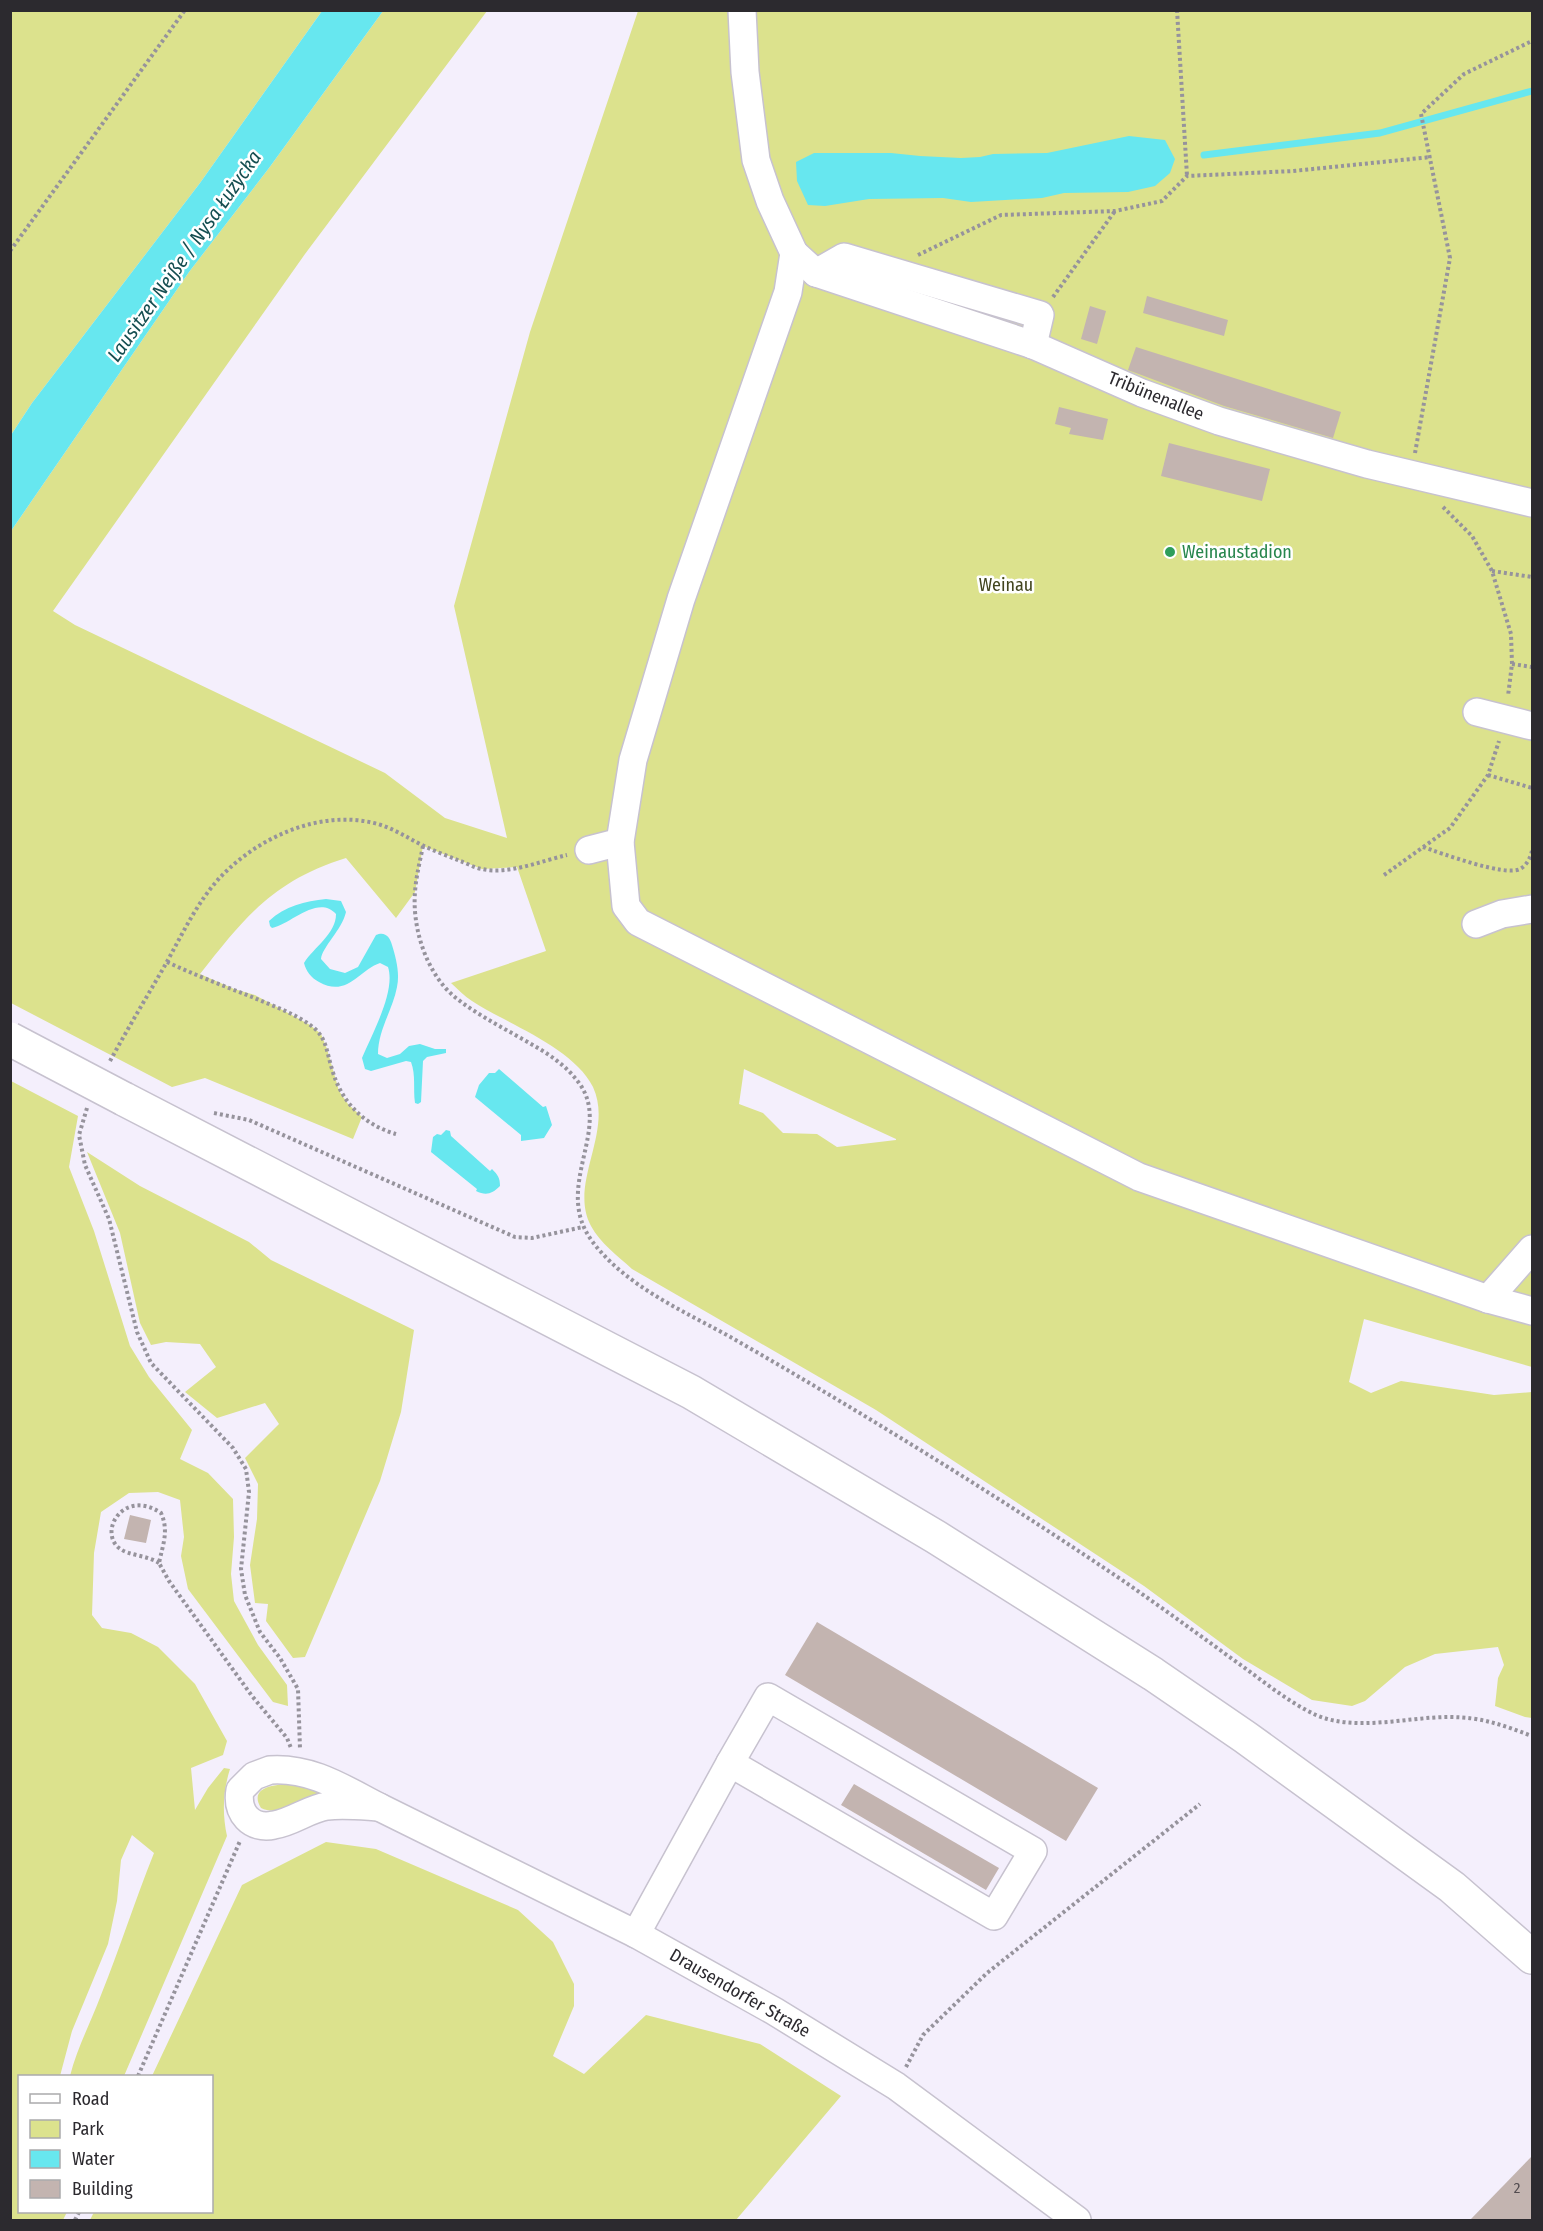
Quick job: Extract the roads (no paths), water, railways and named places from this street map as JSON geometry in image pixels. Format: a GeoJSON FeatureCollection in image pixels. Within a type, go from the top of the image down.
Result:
{"type":"FeatureCollection","features":[{"type":"Feature","properties":{"kind":"highway"},"geometry":{"type":"LineString","coordinates":[[10,1039],[691,1392],[936,1537],[1153,1674],[1245,1737],[1452,1887],[1533,1957]]}},
{"type":"Feature","properties":{"kind":"street"},"geometry":{"type":"LineString","coordinates":[[742,10],[745,72],[756,160],[770,201],[794,253],[788,292],[681,599],[633,760],[620,842],[626,906],[638,922],[1139,1177],[1488,1299],[1533,1311]]}},
{"type":"Feature","properties":{"kind":"street","name":"Tribünenallee"},"geometry":{"type":"LineString","coordinates":[[794,253],[816,273],[1033,345],[1142,393],[1219,421],[1367,464],[1533,503]]}},
{"type":"Feature","properties":{"kind":"street"},"geometry":{"type":"LineString","coordinates":[[816,273],[844,257],[1040,315],[1033,345]]}},
{"type":"Feature","properties":{"kind":"street"},"geometry":{"type":"LineString","coordinates":[[1477,712],[1533,726]]}},
{"type":"Feature","properties":{"kind":"street"},"geometry":{"type":"LineString","coordinates":[[588,850],[620,842]]}},
{"type":"Feature","properties":{"kind":"street"},"geometry":{"type":"LineString","coordinates":[[1476,924],[1502,914],[1533,909]]}},
{"type":"Feature","properties":{"kind":"street"},"geometry":{"type":"LineString","coordinates":[[1488,1299],[1533,1249]]}},
{"type":"Feature","properties":{"kind":"street"},"geometry":{"type":"LineString","coordinates":[[636,1934],[730,1763],[768,1697],[1033,1851],[994,1916],[730,1763]]}},
{"type":"Feature","properties":{"kind":"street","name":"Drausendorfer Straße"},"geometry":{"type":"LineString","coordinates":[[379,1807],[327,1806],[269,1826],[248,1821],[238,1803],[243,1785],[254,1776],[270,1770],[300,1771],[318,1776],[636,1934],[774,2011],[896,2086],[1077,2220]]}},
{"type":"Feature","properties":{"kind":"water","name":"Lausitzer Neiße / Nysa Łużycka"},"geometry":{"type":"Polygon","coordinates":[[[322,11],[383,11],[269,168],[189,272],[11,531],[11,435],[32,403],[200,183],[322,11]]]}},
{"type":"Feature","properties":{"kind":"water"},"geometry":{"type":"Polygon","coordinates":[[[1129,136],[1165,140],[1175,159],[1170,173],[1155,186],[1128,192],[1064,193],[1042,198],[971,202],[943,198],[869,199],[825,206],[808,205],[797,181],[796,162],[814,153],[891,153],[961,158],[980,157],[993,154],[1047,153],[1129,136]]]}},
{"type":"Feature","properties":{"kind":"water"},"geometry":{"type":"Polygon","coordinates":[[[326,899],[341,901],[346,912],[341,925],[322,954],[321,959],[330,969],[345,973],[358,967],[376,935],[384,934],[391,942],[398,982],[380,1036],[378,1054],[387,1058],[400,1054],[409,1046],[420,1044],[435,1049],[446,1049],[446,1053],[427,1057],[423,1061],[421,1102],[418,1104],[415,1103],[411,1062],[406,1061],[371,1071],[365,1069],[362,1058],[386,1000],[390,977],[388,967],[380,963],[345,985],[329,986],[311,976],[304,963],[329,934],[336,914],[321,907],[304,912],[272,928],[270,926],[269,921],[289,908],[326,899]]]}},
{"type":"Feature","properties":{"kind":"water"},"geometry":{"type":"Polygon","coordinates":[[[499,1069],[543,1107],[546,1106],[552,1125],[544,1138],[521,1141],[521,1135],[475,1097],[479,1085],[489,1073],[495,1073],[499,1069]]]}},
{"type":"Feature","properties":{"kind":"water"},"geometry":{"type":"Polygon","coordinates":[[[446,1130],[450,1131],[451,1136],[490,1171],[492,1169],[496,1173],[500,1183],[497,1189],[486,1194],[476,1191],[477,1189],[431,1152],[433,1137],[437,1134],[441,1135],[446,1130]]]}},
{"type":"Feature","properties":{"kind":"waterway"},"geometry":{"type":"LineString","coordinates":[[1204,155],[1380,133],[1532,91]]}},
{"type":"Feature","properties":{"kind":"place","name":"Weinaustadion"},"geometry":{"type":"Point","coordinates":[1170,552]}},
{"type":"Feature","properties":{"kind":"park label","name":"Weinau"},"geometry":{"type":"Point","coordinates":[1006,585]}}]}
